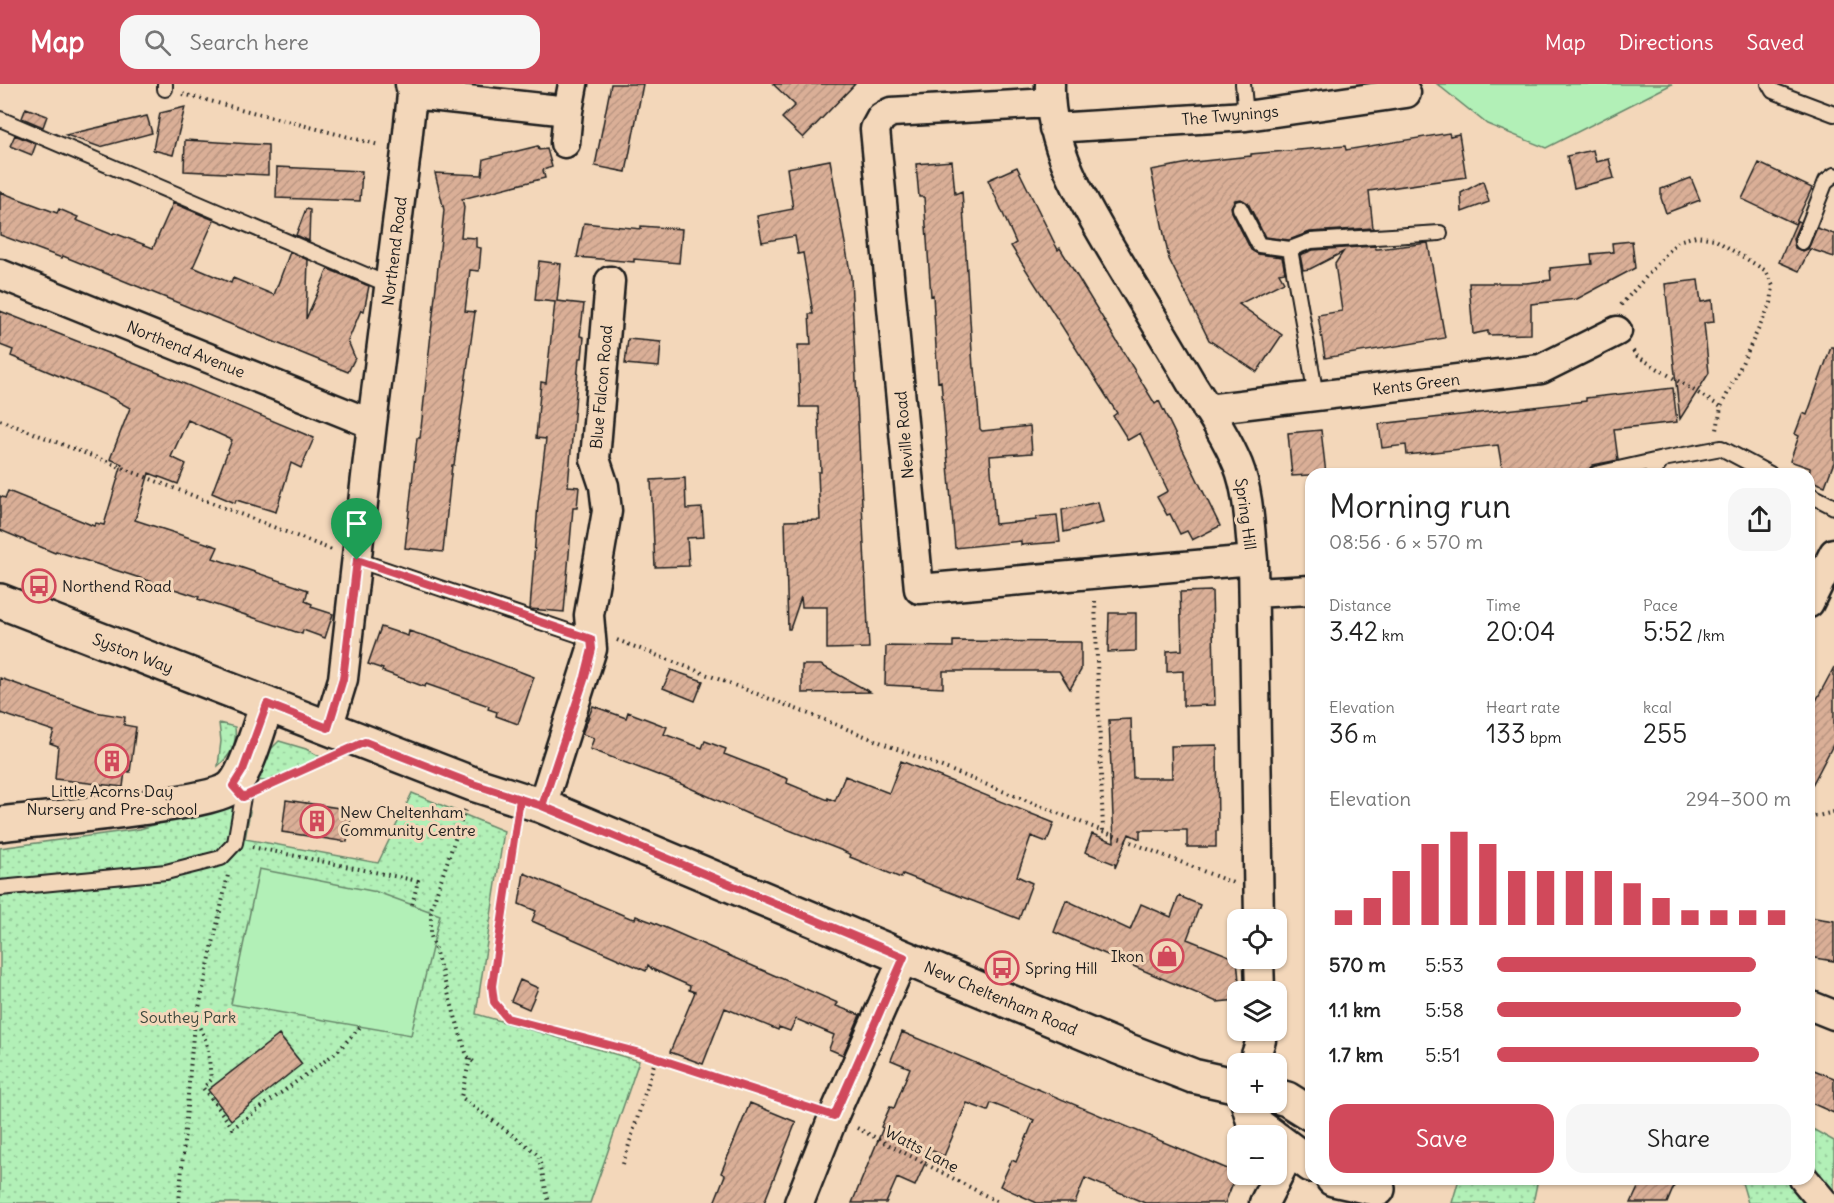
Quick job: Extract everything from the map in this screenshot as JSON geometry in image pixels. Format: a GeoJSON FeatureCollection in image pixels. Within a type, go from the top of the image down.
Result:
{"type":"FeatureCollection","features":[{"type":"Feature","properties":{"kind":"street","name":"Northend Road"},"geometry":{"type":"LineString","coordinates":[[328,728],[343,679],[406,152],[411,89]]}},
{"type":"Feature","properties":{"kind":"street"},"geometry":{"type":"LineString","coordinates":[[411,89],[571,98],[565,143]]}},
{"type":"Feature","properties":{"kind":"street","name":"The Twynings"},"geometry":{"type":"LineString","coordinates":[[1051,105],[1246,116],[1406,93]]}},
{"type":"Feature","properties":{"kind":"street","name":"Spring Hill"},"geometry":{"type":"LineString","coordinates":[[1051,105],[1064,157],[1094,219],[1239,466],[1249,512],[1254,593],[1258,906]]}},
{"type":"Feature","properties":{"kind":"street","name":"Neville Road"},"geometry":{"type":"LineString","coordinates":[[1051,105],[891,112],[881,118],[875,129],[919,589],[1252,560]]}},
{"type":"Feature","properties":{"kind":"street","name":"Northend Avenue"},"geometry":{"type":"LineString","coordinates":[[0,274],[372,424]]}},
{"type":"Feature","properties":{"kind":"street","name":"Blue Falcon Road"},"geometry":{"type":"LineString","coordinates":[[531,802],[585,677],[592,649],[589,615],[607,511],[604,486],[596,459],[610,281]]}},
{"type":"Feature","properties":{"kind":"street","name":"Kents Green"},"geometry":{"type":"LineString","coordinates":[[1207,409],[1542,369],[1617,331]]}},
{"type":"Feature","properties":{"kind":"street"},"geometry":{"type":"LineString","coordinates":[[1815,591],[1834,553]]}},
{"type":"Feature","properties":{"kind":"street"},"geometry":{"type":"LineString","coordinates":[[1254,593],[1305,590]]}},
{"type":"Feature","properties":{"kind":"street","name":"Syston Way"},"geometry":{"type":"LineString","coordinates":[[0,601],[267,704]]}},
{"type":"Feature","properties":{"kind":"street"},"geometry":{"type":"LineString","coordinates":[[0,824],[130,810],[238,792],[243,770],[267,704]]}},
{"type":"Feature","properties":{"kind":"street","name":"New Cheltenham Road"},"geometry":{"type":"LineString","coordinates":[[267,704],[473,784],[531,802],[1193,1076],[1227,1084]]}},
{"type":"Feature","properties":{"kind":"street"},"geometry":{"type":"LineString","coordinates":[[799,1203],[834,1116],[904,957]]}},
{"type":"Feature","properties":{"kind":"street"},"geometry":{"type":"LineString","coordinates":[[1815,1007],[1834,1015]]}},
{"type":"Feature","properties":{"kind":"street"},"geometry":{"type":"LineString","coordinates":[[1287,1099],[1305,1110]]}},
{"type":"Feature","properties":{"kind":"street"},"geometry":{"type":"LineString","coordinates":[[1264,1203],[1271,1185]]}},
{"type":"Feature","properties":{"kind":"street"},"geometry":{"type":"LineString","coordinates":[[1809,1185],[1824,1203]]}},
{"type":"Feature","properties":{"kind":"lane"},"geometry":{"type":"LineString","coordinates":[[1243,84],[1246,116]]}},
{"type":"Feature","properties":{"kind":"lane"},"geometry":{"type":"LineString","coordinates":[[1769,84],[1773,92],[1834,114]]}},
{"type":"Feature","properties":{"kind":"lane"},"geometry":{"type":"LineString","coordinates":[[0,119],[389,285]]}},
{"type":"Feature","properties":{"kind":"lane"},"geometry":{"type":"LineString","coordinates":[[1802,242],[1826,181],[1834,175]]}},
{"type":"Feature","properties":{"kind":"lane"},"geometry":{"type":"LineString","coordinates":[[1240,208],[1259,245],[1290,249],[1311,241],[1440,233]]}},
{"type":"Feature","properties":{"kind":"lane"},"geometry":{"type":"LineString","coordinates":[[1290,249],[1316,396]]}},
{"type":"Feature","properties":{"kind":"lane"},"geometry":{"type":"LineString","coordinates":[[1623,468],[1721,448],[1759,468]]}},
{"type":"Feature","properties":{"kind":"lane"},"geometry":{"type":"LineString","coordinates":[[1656,468],[1663,459]]}},
{"type":"Feature","properties":{"kind":"lane"},"geometry":{"type":"LineString","coordinates":[[1815,497],[1834,507]]}},
{"type":"Feature","properties":{"kind":"lane"},"geometry":{"type":"LineString","coordinates":[[357,560],[591,634]]}},
{"type":"Feature","properties":{"kind":"lane"},"geometry":{"type":"LineString","coordinates":[[0,888],[166,872],[221,858],[235,843],[238,792]]}},
{"type":"Feature","properties":{"kind":"path"},"geometry":{"type":"LineString","coordinates":[[165,87],[406,152]]}},
{"type":"Feature","properties":{"kind":"path"},"geometry":{"type":"LineString","coordinates":[[1721,407],[1637,356],[1617,331],[1621,305],[1678,242],[1696,236],[1714,239],[1766,271],[1773,286],[1771,303],[1721,407],[1717,426],[1721,448]]}},
{"type":"Feature","properties":{"kind":"path"},"geometry":{"type":"LineString","coordinates":[[0,420],[357,560]]}},
{"type":"Feature","properties":{"kind":"path"},"geometry":{"type":"LineString","coordinates":[[1094,574],[1103,831]]}},
{"type":"Feature","properties":{"kind":"path"},"geometry":{"type":"LineString","coordinates":[[591,634],[822,719],[1103,831],[1258,906]]}},
{"type":"Feature","properties":{"kind":"path"},"geometry":{"type":"LineString","coordinates":[[238,792],[365,742]]}},
{"type":"Feature","properties":{"kind":"path"},"geometry":{"type":"LineString","coordinates":[[473,784],[431,909],[431,936],[467,1056],[475,1063]]}},
{"type":"Feature","properties":{"kind":"path","name":"Watts Lane"},"geometry":{"type":"LineString","coordinates":[[531,802],[492,986],[494,1002],[507,1018],[656,1058],[834,1116],[1000,1203]]}},
{"type":"Feature","properties":{"kind":"path"},"geometry":{"type":"LineString","coordinates":[[1815,817],[1834,812]]}},
{"type":"Feature","properties":{"kind":"path"},"geometry":{"type":"LineString","coordinates":[[179,1203],[193,1035],[235,843]]}},
{"type":"Feature","properties":{"kind":"path"},"geometry":{"type":"LineString","coordinates":[[260,848],[418,881],[412,905]]}},
{"type":"Feature","properties":{"kind":"path"},"geometry":{"type":"LineString","coordinates":[[196,1023],[202,1030],[211,1080],[202,1088],[232,1128],[336,1052],[361,1026]]}},
{"type":"Feature","properties":{"kind":"path"},"geometry":{"type":"LineString","coordinates":[[623,1164],[656,1058]]}},
{"type":"Feature","properties":{"kind":"path"},"geometry":{"type":"LineString","coordinates":[[470,1059],[461,1097],[538,1154],[549,1203]]}},
{"type":"Feature","properties":{"kind":"green space"},"geometry":{"type":"Polygon","coordinates":[[[1437,84],[1672,84],[1546,148],[1487,124],[1437,84]]]}},
{"type":"Feature","properties":{"kind":"green space"},"geometry":{"type":"Polygon","coordinates":[[[219,723],[235,727],[235,739],[232,749],[218,766],[221,741],[219,723]]]}},
{"type":"Feature","properties":{"kind":"green space"},"geometry":{"type":"Polygon","coordinates":[[[279,741],[306,749],[319,756],[320,759],[271,782],[258,780],[256,777],[264,756],[279,741]]]}},
{"type":"Feature","properties":{"kind":"green space","name":"Southey Park"},"geometry":{"type":"Polygon","coordinates":[[[412,793],[504,831],[476,1014],[639,1061],[590,1203],[0,1203],[0,848],[140,829],[222,805],[250,811],[245,839],[378,863],[412,793]]]}},
{"type":"Feature","properties":{"kind":"green space"},"geometry":{"type":"Polygon","coordinates":[[[259,869],[377,892],[440,915],[411,1035],[231,1004],[259,869]]]}},
{"type":"Feature","properties":{"kind":"green space"},"geometry":{"type":"Polygon","coordinates":[[[1815,1130],[1834,1141],[1834,1199],[1815,1173],[1815,1130]]]}},
{"type":"Feature","properties":{"kind":"green space"},"geometry":{"type":"Polygon","coordinates":[[[1457,1185],[1537,1185],[1533,1203],[1452,1203],[1457,1185]]]}},
{"type":"Feature","properties":{"kind":"green space"},"geometry":{"type":"Polygon","coordinates":[[[1743,1185],[1801,1185],[1813,1203],[1748,1203],[1743,1185]]]}},
{"type":"Feature","properties":{"kind":"building"},"geometry":{"type":"Polygon","coordinates":[[[611,84],[643,84],[626,172],[595,166],[611,84]]]}},
{"type":"Feature","properties":{"kind":"building"},"geometry":{"type":"Polygon","coordinates":[[[773,84],[855,84],[803,138],[782,118],[795,105],[773,84]]]}},
{"type":"Feature","properties":{"kind":"building"},"geometry":{"type":"Polygon","coordinates":[[[185,107],[173,155],[153,150],[160,113],[185,107]]]}},
{"type":"Feature","properties":{"kind":"building"},"geometry":{"type":"Polygon","coordinates":[[[26,108],[47,116],[43,127],[22,118],[26,108]]]}},
{"type":"Feature","properties":{"kind":"building"},"geometry":{"type":"Polygon","coordinates":[[[147,116],[152,133],[100,147],[66,135],[147,116]]]}},
{"type":"Feature","properties":{"kind":"building"},"geometry":{"type":"Polygon","coordinates":[[[1449,133],[1450,136],[1459,134],[1466,177],[1369,191],[1373,228],[1310,232],[1289,240],[1265,237],[1248,203],[1241,199],[1235,200],[1231,207],[1232,212],[1251,250],[1258,254],[1282,257],[1285,272],[1279,273],[1284,282],[1239,304],[1282,335],[1257,372],[1209,340],[1169,259],[1151,170],[1194,162],[1251,156],[1251,154],[1345,146],[1346,150],[1449,133]]]}},
{"type":"Feature","properties":{"kind":"building"},"geometry":{"type":"Polygon","coordinates":[[[15,135],[36,144],[32,155],[10,146],[15,135]]]}},
{"type":"Feature","properties":{"kind":"building"},"geometry":{"type":"Polygon","coordinates":[[[185,140],[268,145],[268,175],[184,171],[185,140]]]}},
{"type":"Feature","properties":{"kind":"building"},"geometry":{"type":"Polygon","coordinates":[[[538,146],[539,150],[547,149],[552,167],[543,170],[545,178],[462,199],[464,207],[461,237],[476,238],[476,247],[481,248],[479,271],[470,270],[465,311],[475,312],[454,465],[452,465],[443,552],[405,548],[417,438],[420,438],[444,210],[435,173],[482,175],[484,159],[538,146]]]}},
{"type":"Feature","properties":{"kind":"building"},"geometry":{"type":"Polygon","coordinates":[[[1593,150],[1596,162],[1609,159],[1614,178],[1574,188],[1567,156],[1593,150]]]}},
{"type":"Feature","properties":{"kind":"building"},"geometry":{"type":"Polygon","coordinates":[[[830,160],[851,277],[869,648],[827,649],[827,607],[802,607],[801,597],[790,629],[788,629],[785,521],[820,520],[818,472],[821,472],[818,407],[800,407],[798,345],[811,345],[809,314],[813,314],[803,253],[798,254],[795,236],[762,242],[757,216],[793,209],[787,168],[830,160]]]}},
{"type":"Feature","properties":{"kind":"building"},"geometry":{"type":"Polygon","coordinates":[[[952,161],[955,194],[962,191],[973,368],[975,368],[980,429],[982,431],[1030,426],[1032,453],[990,456],[995,524],[1036,520],[1036,517],[1057,515],[1060,542],[1021,545],[1021,541],[955,548],[941,381],[938,382],[924,197],[919,197],[916,164],[952,161]]]}},
{"type":"Feature","properties":{"kind":"building"},"geometry":{"type":"Polygon","coordinates":[[[1759,163],[1812,188],[1795,224],[1742,199],[1759,163]]]}},
{"type":"Feature","properties":{"kind":"building"},"geometry":{"type":"Polygon","coordinates":[[[277,167],[362,171],[360,201],[276,198],[277,167]]]}},
{"type":"Feature","properties":{"kind":"building"},"geometry":{"type":"Polygon","coordinates":[[[1017,167],[1058,250],[1060,248],[1155,404],[1159,401],[1220,526],[1192,540],[1187,531],[1180,534],[1170,514],[1167,515],[1157,497],[1168,491],[1140,433],[1128,440],[1113,416],[1117,413],[1011,246],[1016,243],[988,180],[1017,167]]]}},
{"type":"Feature","properties":{"kind":"building"},"geometry":{"type":"Polygon","coordinates":[[[1691,178],[1700,200],[1666,213],[1661,198],[1661,189],[1691,178]]]}},
{"type":"Feature","properties":{"kind":"building"},"geometry":{"type":"Polygon","coordinates":[[[1483,181],[1489,202],[1462,212],[1461,193],[1483,181]]]}},
{"type":"Feature","properties":{"kind":"building"},"geometry":{"type":"Polygon","coordinates":[[[0,192],[57,213],[59,209],[78,217],[76,220],[153,248],[173,203],[214,220],[193,267],[231,283],[233,278],[274,295],[290,252],[308,260],[306,319],[328,269],[369,286],[364,311],[361,310],[348,341],[355,358],[348,372],[63,256],[62,258],[0,235],[0,192]]]}},
{"type":"Feature","properties":{"kind":"building"},"geometry":{"type":"Polygon","coordinates":[[[306,209],[310,210],[309,241],[296,235],[306,209]]]}},
{"type":"Feature","properties":{"kind":"building"},"geometry":{"type":"Polygon","coordinates":[[[1797,221],[1800,222],[1793,239],[1795,248],[1803,251],[1808,249],[1817,228],[1834,234],[1834,257],[1810,249],[1799,271],[1779,262],[1797,221]]]}},
{"type":"Feature","properties":{"kind":"building"},"geometry":{"type":"Polygon","coordinates":[[[584,223],[641,229],[641,226],[682,229],[679,263],[577,257],[584,223]]]}},
{"type":"Feature","properties":{"kind":"building"},"geometry":{"type":"Polygon","coordinates":[[[1632,241],[1635,268],[1577,299],[1531,304],[1531,334],[1488,335],[1488,331],[1473,334],[1469,283],[1526,283],[1551,280],[1550,268],[1592,264],[1591,254],[1613,252],[1612,243],[1632,241]]]}},
{"type":"Feature","properties":{"kind":"building"},"geometry":{"type":"Polygon","coordinates":[[[1428,243],[1445,338],[1325,358],[1318,315],[1342,311],[1335,264],[1343,252],[1310,269],[1303,270],[1300,255],[1313,250],[1375,246],[1378,249],[1428,243]]]}},
{"type":"Feature","properties":{"kind":"building"},"geometry":{"type":"Polygon","coordinates":[[[539,261],[561,264],[557,301],[584,304],[580,336],[584,337],[582,358],[579,358],[568,486],[579,487],[577,508],[573,508],[564,612],[530,609],[538,504],[546,439],[536,438],[541,382],[546,383],[555,302],[535,300],[539,261]]]}},
{"type":"Feature","properties":{"kind":"building"},"geometry":{"type":"Polygon","coordinates":[[[1698,280],[1701,302],[1712,300],[1714,322],[1704,323],[1709,373],[1680,419],[1665,284],[1698,280]]]}},
{"type":"Feature","properties":{"kind":"building"},"geometry":{"type":"Polygon","coordinates":[[[0,311],[156,372],[314,438],[301,468],[291,463],[276,512],[236,500],[235,503],[212,493],[232,440],[188,420],[171,457],[186,464],[178,484],[149,473],[135,520],[218,547],[213,558],[308,590],[305,601],[312,604],[311,607],[333,614],[325,638],[303,630],[302,634],[198,599],[199,597],[56,551],[55,553],[0,530],[0,496],[5,498],[8,491],[94,526],[96,523],[104,525],[122,464],[110,459],[130,408],[112,398],[11,356],[13,350],[0,345],[0,311]]]}},
{"type":"Feature","properties":{"kind":"building"},"geometry":{"type":"Polygon","coordinates":[[[628,339],[661,342],[659,367],[625,364],[628,339]]]}},
{"type":"Feature","properties":{"kind":"building"},"geometry":{"type":"Polygon","coordinates":[[[1831,347],[1834,347],[1834,462],[1825,486],[1815,482],[1815,468],[1790,461],[1799,436],[1795,434],[1803,413],[1807,415],[1831,347]]]}},
{"type":"Feature","properties":{"kind":"building"},"geometry":{"type":"Polygon","coordinates":[[[1673,388],[1677,422],[1614,429],[1618,460],[1593,465],[1590,468],[1502,468],[1498,445],[1407,455],[1406,445],[1382,448],[1379,424],[1586,401],[1586,398],[1673,388]]]}},
{"type":"Feature","properties":{"kind":"building"},"geometry":{"type":"Polygon","coordinates":[[[1321,430],[1325,468],[1305,468],[1305,475],[1292,476],[1288,433],[1321,430]]]}},
{"type":"Feature","properties":{"kind":"building"},"geometry":{"type":"Polygon","coordinates":[[[685,478],[686,509],[702,508],[704,537],[687,538],[689,566],[655,567],[651,480],[685,478]]]}},
{"type":"Feature","properties":{"kind":"building"},"geometry":{"type":"Polygon","coordinates":[[[1098,502],[1103,523],[1064,532],[1062,510],[1098,502]]]}},
{"type":"Feature","properties":{"kind":"building"},"geometry":{"type":"Polygon","coordinates":[[[1212,591],[1215,705],[1183,706],[1183,671],[1167,672],[1167,651],[1182,650],[1180,592],[1212,591]]]}},
{"type":"Feature","properties":{"kind":"building"},"geometry":{"type":"Polygon","coordinates":[[[1109,613],[1136,613],[1136,651],[1108,652],[1109,613]]]}},
{"type":"Feature","properties":{"kind":"building"},"geometry":{"type":"Polygon","coordinates":[[[381,627],[408,636],[409,631],[440,641],[534,677],[518,724],[496,716],[497,712],[488,709],[489,706],[426,684],[425,687],[368,664],[381,627]]]}},
{"type":"Feature","properties":{"kind":"building"},"geometry":{"type":"Polygon","coordinates":[[[953,641],[1081,642],[1081,670],[1070,689],[1059,671],[943,671],[943,688],[885,685],[886,646],[953,647],[953,641]]]}},
{"type":"Feature","properties":{"kind":"building"},"geometry":{"type":"Polygon","coordinates":[[[802,665],[821,665],[870,692],[802,693],[802,665]]]}},
{"type":"Feature","properties":{"kind":"building"},"geometry":{"type":"Polygon","coordinates":[[[1834,667],[1834,743],[1815,779],[1815,703],[1834,667]]]}},
{"type":"Feature","properties":{"kind":"building"},"geometry":{"type":"Polygon","coordinates":[[[671,670],[703,681],[695,701],[663,688],[671,670]]]}},
{"type":"Feature","properties":{"kind":"building"},"geometry":{"type":"Polygon","coordinates":[[[0,678],[95,712],[125,717],[124,725],[136,727],[130,772],[125,771],[123,787],[55,779],[58,746],[50,743],[54,731],[0,713],[0,678]]]}},
{"type":"Feature","properties":{"kind":"building"},"geometry":{"type":"Polygon","coordinates":[[[593,706],[626,718],[628,712],[667,727],[664,734],[702,748],[705,741],[726,749],[724,754],[788,779],[787,783],[828,800],[828,798],[835,801],[845,776],[889,793],[901,761],[1054,823],[1047,842],[1031,836],[1017,876],[1032,883],[1019,919],[903,874],[901,878],[850,857],[851,855],[843,851],[590,749],[594,738],[582,734],[593,706]]]}},
{"type":"Feature","properties":{"kind":"building"},"geometry":{"type":"Polygon","coordinates":[[[1131,719],[1133,778],[1172,778],[1171,746],[1217,745],[1218,831],[1216,831],[1216,847],[1187,847],[1187,830],[1140,830],[1140,839],[1129,834],[1115,868],[1115,864],[1085,852],[1092,834],[1114,842],[1109,720],[1131,719]]]}},
{"type":"Feature","properties":{"kind":"building","name":"New Cheltenham Community Centre"},"geometry":{"type":"Polygon","coordinates":[[[286,800],[352,810],[347,842],[282,832],[286,800]]]}},
{"type":"Feature","properties":{"kind":"building"},"geometry":{"type":"Polygon","coordinates":[[[524,873],[630,918],[635,919],[636,916],[652,922],[838,1003],[836,1006],[860,1015],[843,1055],[829,1049],[834,1035],[796,1019],[790,1031],[779,1027],[778,1030],[725,1008],[703,1064],[670,1052],[695,992],[689,990],[690,986],[648,965],[646,971],[532,921],[536,911],[519,904],[524,873]]]}},
{"type":"Feature","properties":{"kind":"building"},"geometry":{"type":"Polygon","coordinates":[[[1179,896],[1200,905],[1187,939],[1227,955],[1227,969],[1238,969],[1239,981],[1227,981],[1227,1001],[1217,1002],[1054,932],[1066,900],[1130,930],[1141,904],[1171,917],[1179,896]]]}},
{"type":"Feature","properties":{"kind":"building"},"geometry":{"type":"Polygon","coordinates":[[[1815,918],[1834,921],[1834,961],[1815,958],[1815,918]]]}},
{"type":"Feature","properties":{"kind":"building"},"geometry":{"type":"Polygon","coordinates":[[[520,980],[538,988],[529,1009],[511,1001],[520,980]]]}},
{"type":"Feature","properties":{"kind":"building"},"geometry":{"type":"Polygon","coordinates":[[[902,1032],[1227,1169],[1227,1185],[1232,1185],[1225,1203],[1145,1203],[1085,1178],[1075,1203],[1037,1203],[1000,1186],[1012,1160],[1016,1162],[1034,1120],[991,1103],[988,1111],[967,1103],[944,1156],[931,1150],[915,1186],[897,1178],[886,1203],[852,1203],[883,1128],[881,1127],[890,1107],[894,1108],[910,1068],[891,1060],[902,1032]]]}},
{"type":"Feature","properties":{"kind":"building"},"geometry":{"type":"Polygon","coordinates":[[[279,1035],[302,1064],[231,1120],[208,1090],[279,1035]]]}},
{"type":"Feature","properties":{"kind":"building"},"geometry":{"type":"Polygon","coordinates":[[[1815,1070],[1834,1078],[1834,1113],[1815,1105],[1815,1070]]]}},
{"type":"Feature","properties":{"kind":"building"},"geometry":{"type":"Polygon","coordinates":[[[750,1103],[796,1122],[764,1203],[714,1203],[725,1175],[721,1173],[750,1103]]]}},
{"type":"Feature","properties":{"kind":"building"},"geometry":{"type":"Polygon","coordinates":[[[1639,1185],[1674,1185],[1667,1203],[1631,1203],[1639,1185]]]}},
{"type":"Feature","properties":{"kind":"place","name":"Northend Road"},"geometry":{"type":"Point","coordinates":[39,586]}},
{"type":"Feature","properties":{"kind":"place","name":"Little Acorns Day Nursery and Pre-school"},"geometry":{"type":"Point","coordinates":[112,761]}},
{"type":"Feature","properties":{"kind":"place","name":"New Cheltenham Community Centre"},"geometry":{"type":"Point","coordinates":[317,821]}},
{"type":"Feature","properties":{"kind":"place","name":"Ikon"},"geometry":{"type":"Point","coordinates":[1167,956]}},
{"type":"Feature","properties":{"kind":"place","name":"Spring Hill"},"geometry":{"type":"Point","coordinates":[1002,968]}},
{"type":"Feature","properties":{"kind":"route"},"geometry":{"type":"LineString","coordinates":[[357,560],[343,679],[328,728],[267,704],[243,770],[233,786],[243,797],[365,742],[473,784],[542,806],[904,957],[834,1116],[644,1054],[507,1018],[494,1002],[492,986],[520,799],[542,806],[585,677],[592,649],[591,639],[357,560]]}}]}
